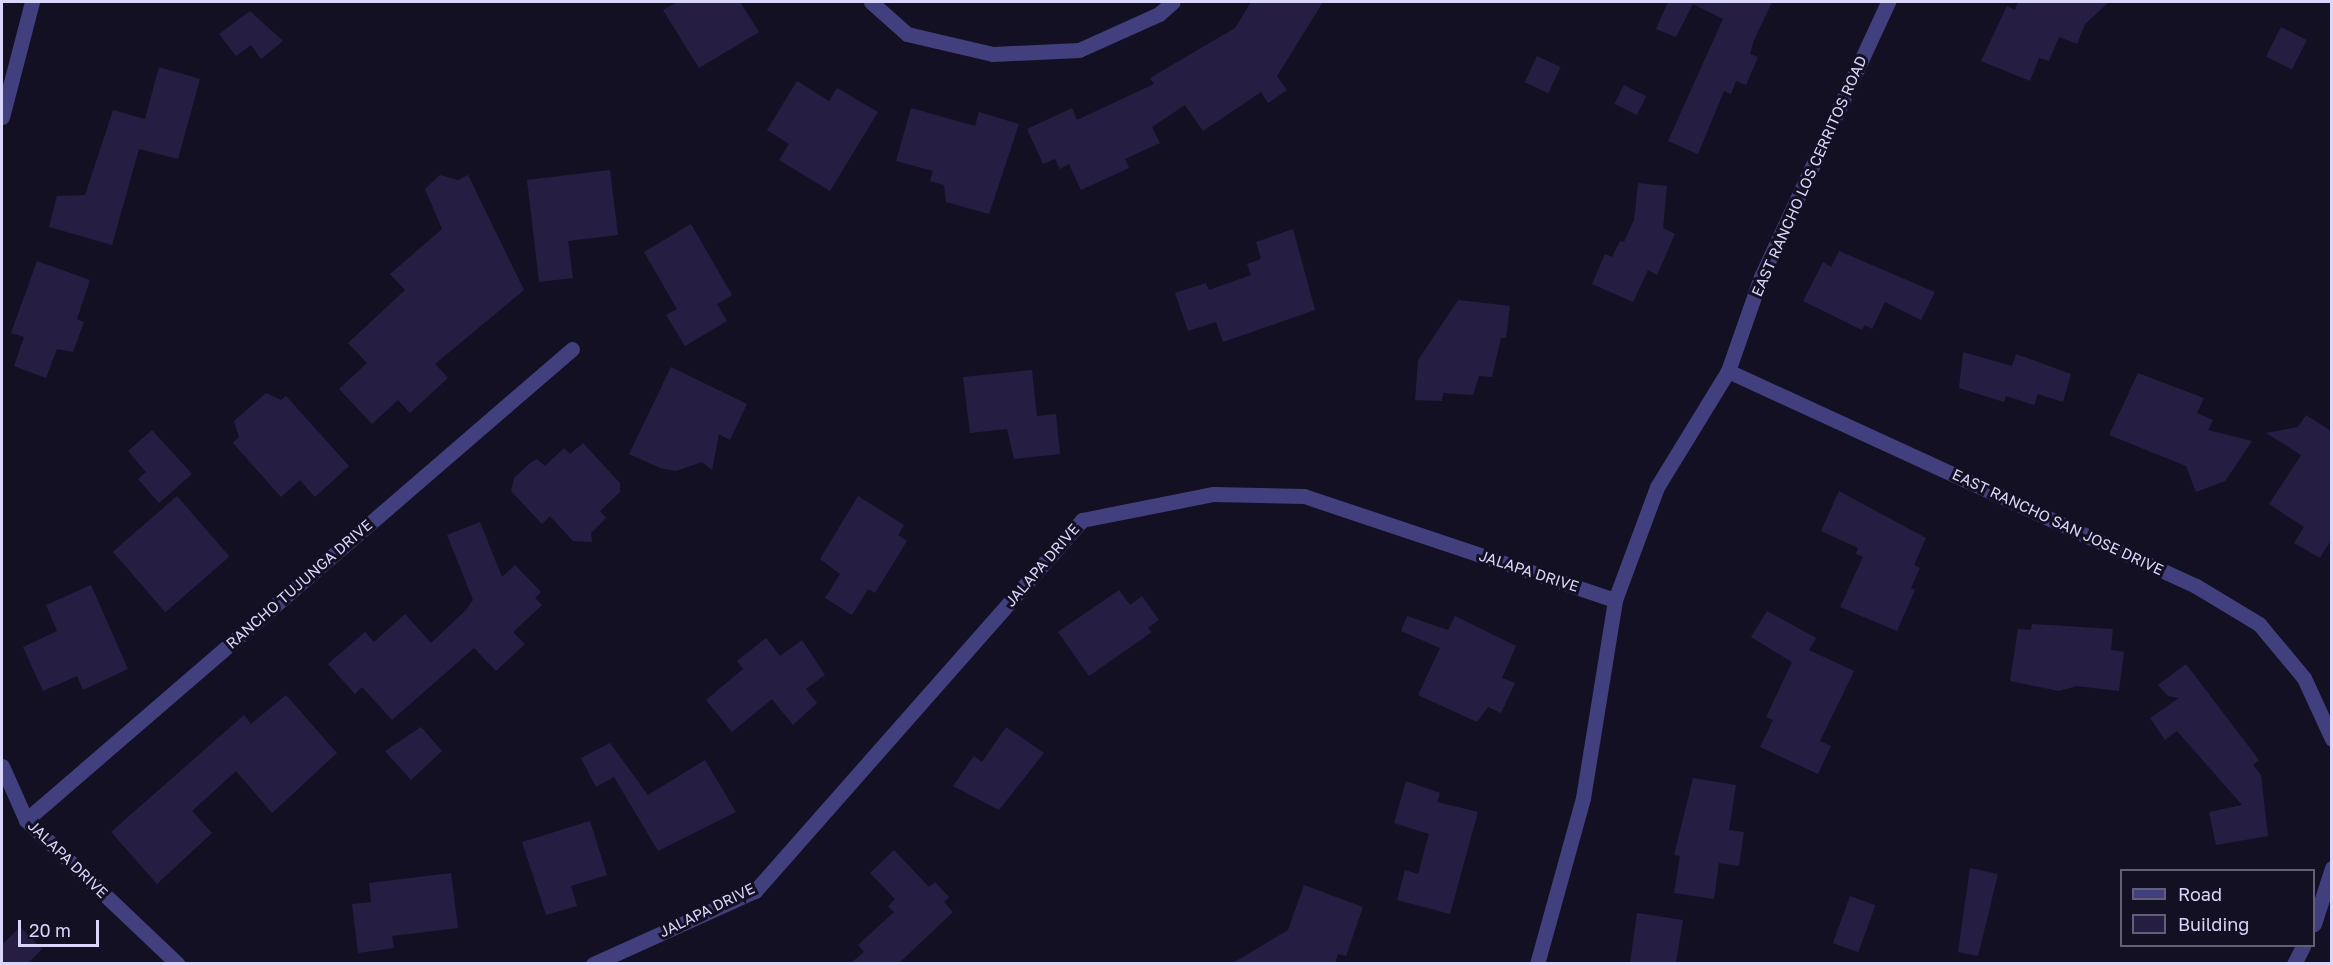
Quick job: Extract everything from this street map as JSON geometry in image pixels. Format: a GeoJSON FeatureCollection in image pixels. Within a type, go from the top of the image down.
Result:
{"type":"FeatureCollection","features":[{"type":"Feature","properties":{"kind":"street"},"geometry":{"type":"LineString","coordinates":[[2,117],[32,2]]}},
{"type":"Feature","properties":{"kind":"street"},"geometry":{"type":"LineString","coordinates":[[871,2],[907,34],[993,54],[1079,50],[1159,14],[1173,2]]}},
{"type":"Feature","properties":{"kind":"street","name":"EAST RANCHO LOS CERRITOS ROAD"},"geometry":{"type":"LineString","coordinates":[[1538,963],[1583,798],[1615,600],[1657,487],[1728,371],[1761,277],[1888,2]]}},
{"type":"Feature","properties":{"kind":"street","name":"RANCHO TUJUNGA DRIVE"},"geometry":{"type":"LineString","coordinates":[[26,820],[572,349]]}},
{"type":"Feature","properties":{"kind":"street","name":"EAST RANCHO SAN JOSE DRIVE"},"geometry":{"type":"LineString","coordinates":[[1728,371],[2196,586],[2259,624],[2304,678],[2331,740]]}},
{"type":"Feature","properties":{"kind":"street","name":"JALAPA DRIVE"},"geometry":{"type":"LineString","coordinates":[[593,963],[755,891],[1082,520],[1213,494],[1304,496],[1615,600]]}},
{"type":"Feature","properties":{"kind":"street","name":"JALAPA DRIVE"},"geometry":{"type":"LineString","coordinates":[[2,766],[26,820],[178,963]]}},
{"type":"Feature","properties":{"kind":"street"},"geometry":{"type":"LineString","coordinates":[[2315,918],[2331,868]]}},
{"type":"Feature","properties":{"kind":"street"},"geometry":{"type":"LineString","coordinates":[[2294,963],[2302,947]]}},
{"type":"Feature","properties":{"kind":"building"},"geometry":{"type":"Polygon","coordinates":[[[677,2],[740,2],[759,32],[699,68],[663,10],[677,2]]]}},
{"type":"Feature","properties":{"kind":"building"},"geometry":{"type":"Polygon","coordinates":[[[1251,2],[1323,2],[1277,76],[1287,90],[1268,103],[1261,92],[1203,131],[1185,105],[1152,127],[1160,143],[1125,159],[1129,168],[1081,190],[1069,164],[1060,169],[1055,159],[1043,164],[1027,129],[1072,108],[1077,120],[1154,84],[1150,78],[1235,28],[1251,2]]]}},
{"type":"Feature","properties":{"kind":"building"},"geometry":{"type":"Polygon","coordinates":[[[1668,2],[1772,2],[1754,40],[1750,54],[1758,57],[1746,85],[1736,81],[1731,94],[1724,91],[1698,154],[1668,141],[1723,19],[1693,4],[1676,37],[1656,29],[1668,2]]]}},
{"type":"Feature","properties":{"kind":"building"},"geometry":{"type":"Polygon","coordinates":[[[2018,2],[2109,2],[2085,24],[2077,44],[2059,37],[2049,61],[2039,58],[2030,81],[1981,61],[2007,6],[2015,10],[2018,2]]]}},
{"type":"Feature","properties":{"kind":"building"},"geometry":{"type":"Polygon","coordinates":[[[250,11],[283,41],[261,59],[251,45],[236,56],[219,34],[250,11]]]}},
{"type":"Feature","properties":{"kind":"building"},"geometry":{"type":"Polygon","coordinates":[[[2281,27],[2307,40],[2292,70],[2266,56],[2281,27]]]}},
{"type":"Feature","properties":{"kind":"building"},"geometry":{"type":"Polygon","coordinates":[[[1537,56],[1561,67],[1548,93],[1525,82],[1537,56]]]}},
{"type":"Feature","properties":{"kind":"building"},"geometry":{"type":"Polygon","coordinates":[[[159,67],[200,79],[178,159],[139,149],[112,245],[49,227],[57,196],[85,195],[113,110],[145,119],[159,67]]]}},
{"type":"Feature","properties":{"kind":"building"},"geometry":{"type":"Polygon","coordinates":[[[797,81],[829,101],[837,88],[878,112],[830,191],[779,160],[789,144],[767,130],[797,81]]]}},
{"type":"Feature","properties":{"kind":"building"},"geometry":{"type":"Polygon","coordinates":[[[1624,85],[1646,96],[1637,115],[1614,104],[1624,85]]]}},
{"type":"Feature","properties":{"kind":"building"},"geometry":{"type":"Polygon","coordinates":[[[911,108],[975,126],[979,112],[1019,124],[989,214],[946,202],[944,185],[930,181],[933,171],[896,161],[911,108]]]}},
{"type":"Feature","properties":{"kind":"building"},"geometry":{"type":"Polygon","coordinates":[[[610,170],[618,235],[568,241],[573,278],[539,282],[527,180],[610,170]]]}},
{"type":"Feature","properties":{"kind":"building"},"geometry":{"type":"Polygon","coordinates":[[[440,175],[458,180],[468,175],[524,290],[435,364],[448,378],[410,413],[398,400],[372,424],[339,389],[367,363],[348,343],[405,290],[390,274],[442,229],[425,189],[440,175]]]}},
{"type":"Feature","properties":{"kind":"building"},"geometry":{"type":"Polygon","coordinates":[[[1638,183],[1667,186],[1663,228],[1675,234],[1657,275],[1648,270],[1633,302],[1592,284],[1605,254],[1612,257],[1620,241],[1624,242],[1634,220],[1638,183]]]}},
{"type":"Feature","properties":{"kind":"building"},"geometry":{"type":"Polygon","coordinates":[[[691,224],[732,295],[717,304],[727,321],[685,346],[666,315],[677,309],[644,252],[691,224]]]}},
{"type":"Feature","properties":{"kind":"building"},"geometry":{"type":"Polygon","coordinates":[[[1293,229],[1315,310],[1223,342],[1216,322],[1188,331],[1175,293],[1206,283],[1209,290],[1251,275],[1247,264],[1261,259],[1256,242],[1293,229]]]}},
{"type":"Feature","properties":{"kind":"building"},"geometry":{"type":"Polygon","coordinates":[[[1839,251],[1935,292],[1921,320],[1885,302],[1872,329],[1865,325],[1862,330],[1803,301],[1823,262],[1831,267],[1839,251]]]}},
{"type":"Feature","properties":{"kind":"building"},"geometry":{"type":"Polygon","coordinates":[[[37,261],[90,280],[77,319],[84,322],[73,352],[57,349],[46,378],[14,366],[24,337],[11,333],[37,261]]]}},
{"type":"Feature","properties":{"kind":"building"},"geometry":{"type":"Polygon","coordinates":[[[1458,300],[1510,306],[1506,338],[1501,338],[1492,377],[1479,376],[1473,395],[1443,393],[1442,401],[1415,400],[1418,360],[1458,300]]]}},
{"type":"Feature","properties":{"kind":"building"},"geometry":{"type":"Polygon","coordinates":[[[1963,352],[2012,366],[2016,354],[2071,374],[2063,402],[2038,394],[2034,405],[2006,396],[2004,402],[1959,388],[1963,352]]]}},
{"type":"Feature","properties":{"kind":"building"},"geometry":{"type":"Polygon","coordinates":[[[671,367],[747,404],[730,440],[719,434],[712,470],[702,462],[676,471],[660,468],[629,454],[671,367]]]}},
{"type":"Feature","properties":{"kind":"building"},"geometry":{"type":"Polygon","coordinates":[[[1032,370],[1037,416],[1056,414],[1060,454],[1014,459],[1007,429],[970,433],[963,377],[1032,370]]]}},
{"type":"Feature","properties":{"kind":"building"},"geometry":{"type":"Polygon","coordinates":[[[2138,373],[2204,398],[2197,413],[2213,420],[2208,430],[2252,441],[2225,481],[2196,492],[2186,466],[2109,435],[2138,373]]]}},
{"type":"Feature","properties":{"kind":"building"},"geometry":{"type":"Polygon","coordinates":[[[266,393],[281,400],[286,396],[349,466],[315,497],[300,480],[281,497],[233,443],[239,437],[234,421],[266,393]]]}},
{"type":"Feature","properties":{"kind":"building"},"geometry":{"type":"Polygon","coordinates":[[[2306,415],[2331,431],[2331,540],[2320,558],[2294,543],[2304,527],[2269,504],[2301,455],[2266,433],[2298,427],[2306,415]]]}},
{"type":"Feature","properties":{"kind":"building"},"geometry":{"type":"Polygon","coordinates":[[[152,430],[192,474],[159,503],[138,479],[146,472],[128,451],[152,430]]]}},
{"type":"Feature","properties":{"kind":"building"},"geometry":{"type":"Polygon","coordinates":[[[583,443],[620,483],[620,492],[600,511],[606,518],[591,533],[592,542],[573,541],[550,516],[542,524],[511,491],[514,478],[529,464],[537,459],[545,466],[564,448],[570,454],[583,443]]]}},
{"type":"Feature","properties":{"kind":"building"},"geometry":{"type":"Polygon","coordinates":[[[1839,491],[1926,538],[1914,565],[1920,568],[1911,588],[1915,590],[1897,631],[1840,607],[1863,557],[1856,554],[1858,548],[1821,531],[1839,491]]]}},
{"type":"Feature","properties":{"kind":"building"},"geometry":{"type":"Polygon","coordinates":[[[177,496],[229,556],[165,612],[113,552],[177,496]]]}},
{"type":"Feature","properties":{"kind":"building"},"geometry":{"type":"Polygon","coordinates":[[[858,496],[904,525],[898,535],[907,541],[875,593],[868,589],[852,615],[825,598],[840,574],[820,559],[858,496]]]}},
{"type":"Feature","properties":{"kind":"building"},"geometry":{"type":"Polygon","coordinates":[[[480,522],[502,577],[515,565],[541,592],[535,598],[542,605],[513,632],[525,644],[496,671],[474,648],[392,720],[362,687],[355,694],[328,664],[365,632],[374,642],[405,614],[431,643],[466,610],[473,600],[447,535],[480,522]]]}},
{"type":"Feature","properties":{"kind":"building"},"geometry":{"type":"Polygon","coordinates":[[[91,585],[128,669],[83,690],[77,676],[43,691],[23,647],[57,631],[46,605],[91,585]]]}},
{"type":"Feature","properties":{"kind":"building"},"geometry":{"type":"Polygon","coordinates":[[[1119,590],[1130,605],[1142,596],[1159,620],[1148,628],[1152,632],[1089,676],[1058,632],[1119,590]]]}},
{"type":"Feature","properties":{"kind":"building"},"geometry":{"type":"Polygon","coordinates":[[[1767,611],[1816,638],[1809,650],[1854,671],[1820,741],[1831,746],[1818,774],[1760,747],[1773,720],[1766,717],[1792,662],[1751,637],[1767,611]]]}},
{"type":"Feature","properties":{"kind":"building"},"geometry":{"type":"Polygon","coordinates":[[[1407,616],[1448,630],[1455,616],[1516,646],[1502,678],[1515,683],[1501,713],[1488,707],[1477,722],[1418,695],[1440,648],[1401,631],[1407,616]]]}},
{"type":"Feature","properties":{"kind":"building"},"geometry":{"type":"Polygon","coordinates":[[[2032,624],[2113,629],[2111,650],[2124,652],[2119,691],[2077,686],[2059,691],[2010,681],[2018,629],[2031,630],[2032,624]]]}},
{"type":"Feature","properties":{"kind":"building"},"geometry":{"type":"Polygon","coordinates":[[[766,638],[780,656],[802,640],[825,675],[806,689],[817,703],[793,725],[772,699],[732,732],[706,700],[743,669],[737,661],[766,638]]]}},
{"type":"Feature","properties":{"kind":"building"},"geometry":{"type":"Polygon","coordinates":[[[2186,664],[2259,760],[2253,765],[2261,775],[2268,836],[2216,845],[2209,812],[2242,805],[2177,731],[2165,740],[2150,718],[2179,698],[2168,696],[2158,685],[2186,664]]]}},
{"type":"Feature","properties":{"kind":"building"},"geometry":{"type":"Polygon","coordinates":[[[286,695],[337,753],[272,813],[236,771],[192,811],[212,833],[157,884],[111,832],[244,715],[251,724],[286,695]]]}},
{"type":"Feature","properties":{"kind":"building"},"geometry":{"type":"Polygon","coordinates":[[[421,727],[442,751],[411,780],[385,751],[421,727]]]}},
{"type":"Feature","properties":{"kind":"building"},"geometry":{"type":"Polygon","coordinates":[[[1006,727],[1044,753],[999,810],[953,786],[974,756],[982,762],[1006,727]]]}},
{"type":"Feature","properties":{"kind":"building"},"geometry":{"type":"Polygon","coordinates":[[[610,743],[648,795],[705,760],[736,812],[658,851],[614,777],[596,787],[581,758],[610,743]]]}},
{"type":"Feature","properties":{"kind":"building"},"geometry":{"type":"Polygon","coordinates":[[[1693,778],[1736,785],[1729,830],[1744,832],[1739,866],[1719,863],[1714,899],[1674,893],[1680,856],[1674,855],[1693,778]]]}},
{"type":"Feature","properties":{"kind":"building"},"geometry":{"type":"Polygon","coordinates":[[[1406,781],[1440,793],[1437,802],[1478,812],[1450,914],[1397,900],[1405,870],[1418,874],[1429,834],[1394,823],[1406,781]]]}},
{"type":"Feature","properties":{"kind":"building"},"geometry":{"type":"Polygon","coordinates":[[[590,821],[607,875],[571,886],[577,906],[546,915],[522,842],[590,821]]]}},
{"type":"Feature","properties":{"kind":"building"},"geometry":{"type":"Polygon","coordinates":[[[894,850],[929,887],[935,882],[949,897],[944,902],[953,912],[899,963],[851,963],[864,952],[858,945],[894,912],[888,906],[895,899],[870,873],[894,850]]]}},
{"type":"Feature","properties":{"kind":"building"},"geometry":{"type":"Polygon","coordinates":[[[1970,868],[1998,874],[1978,956],[1958,952],[1970,868]]]}},
{"type":"Feature","properties":{"kind":"building"},"geometry":{"type":"Polygon","coordinates":[[[451,873],[458,928],[392,936],[394,948],[358,953],[352,904],[371,902],[369,883],[451,873]]]}},
{"type":"Feature","properties":{"kind":"building"},"geometry":{"type":"Polygon","coordinates":[[[1304,885],[1363,907],[1346,956],[1338,954],[1335,963],[1233,963],[1288,930],[1304,885]]]}},
{"type":"Feature","properties":{"kind":"building"},"geometry":{"type":"Polygon","coordinates":[[[1850,896],[1875,905],[1858,952],[1833,943],[1850,896]]]}},
{"type":"Feature","properties":{"kind":"building"},"geometry":{"type":"Polygon","coordinates":[[[1637,913],[1683,920],[1676,963],[1630,963],[1637,913]]]}},
{"type":"Feature","properties":{"kind":"building"},"geometry":{"type":"Polygon","coordinates":[[[20,927],[42,949],[28,963],[2,963],[2,945],[20,927]]]}}]}
